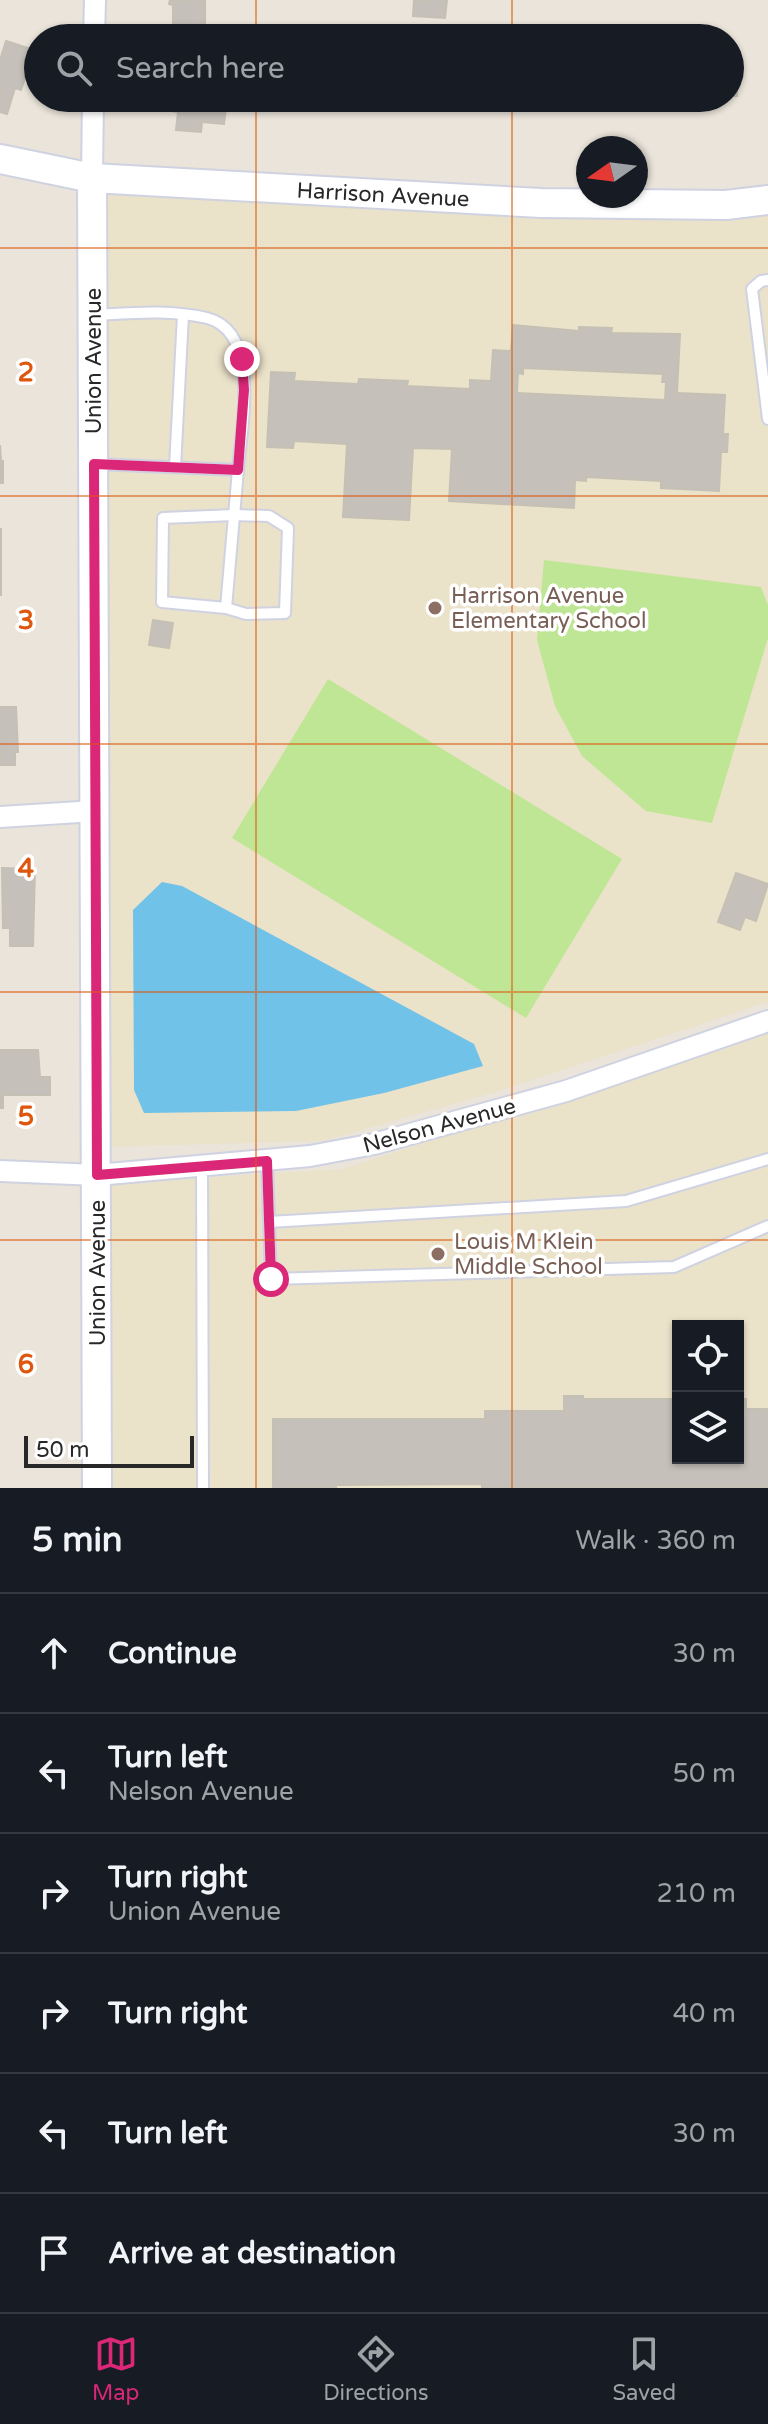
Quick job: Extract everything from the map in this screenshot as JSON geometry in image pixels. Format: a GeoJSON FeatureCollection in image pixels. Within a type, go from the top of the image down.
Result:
{"type":"FeatureCollection","features":[{"type":"Feature","properties":{"kind":"street"},"geometry":{"type":"LineString","coordinates":[[94,24],[95,0]]}},
{"type":"Feature","properties":{"kind":"street","name":"Union Avenue"},"geometry":{"type":"LineString","coordinates":[[93,112],[97,1488]]}},
{"type":"Feature","properties":{"kind":"street","name":"Harrison Avenue"},"geometry":{"type":"LineString","coordinates":[[0,159],[92,178],[541,203],[726,205],[768,200]]}},
{"type":"Feature","properties":{"kind":"street"},"geometry":{"type":"LineString","coordinates":[[0,817],[95,811]]}},
{"type":"Feature","properties":{"kind":"street","name":"Nelson Avenue"},"geometry":{"type":"LineString","coordinates":[[0,1171],[97,1175],[267,1161],[374,1144],[566,1091],[768,1021]]}},
{"type":"Feature","properties":{"kind":"lane"},"geometry":{"type":"LineString","coordinates":[[768,280],[761,281],[752,289],[768,419]]}},
{"type":"Feature","properties":{"kind":"lane"},"geometry":{"type":"LineString","coordinates":[[93,315],[164,312],[207,318],[220,323],[235,338],[242,359],[244,390],[226,608]]}},
{"type":"Feature","properties":{"kind":"lane"},"geometry":{"type":"LineString","coordinates":[[175,467],[183,315]]}},
{"type":"Feature","properties":{"kind":"lane"},"geometry":{"type":"LineString","coordinates":[[94,464],[238,470]]}},
{"type":"Feature","properties":{"kind":"lane"},"geometry":{"type":"LineString","coordinates":[[234,515],[269,516],[288,528],[285,613],[246,614],[226,608],[162,602],[163,518],[234,515]]}},
{"type":"Feature","properties":{"kind":"lane"},"geometry":{"type":"LineString","coordinates":[[269,1222],[626,1201],[768,1159]]}},
{"type":"Feature","properties":{"kind":"lane"},"geometry":{"type":"LineString","coordinates":[[267,1161],[271,1279],[674,1267],[768,1226]]}},
{"type":"Feature","properties":{"kind":"lane"},"geometry":{"type":"LineString","coordinates":[[202,1167],[203,1488]]}},
{"type":"Feature","properties":{"kind":"shaded area","name":"Harrison Avenue Elementary School"},"geometry":{"type":"Polygon","coordinates":[[[102,190],[576,203],[576,208],[648,208],[648,205],[768,208],[768,1002],[502,1090],[323,1141],[101,1147],[102,190]]]}},
{"type":"Feature","properties":{"kind":"shaded area","name":"Louis M Klein Middle School"},"geometry":{"type":"Polygon","coordinates":[[[768,1034],[768,1488],[108,1488],[108,1183],[342,1169],[768,1034]]]}},
{"type":"Feature","properties":{"kind":"green space"},"geometry":{"type":"Polygon","coordinates":[[[544,560],[761,587],[768,605],[768,638],[712,823],[646,811],[582,756],[555,706],[537,640],[544,560]]]}},
{"type":"Feature","properties":{"kind":"green space"},"geometry":{"type":"Polygon","coordinates":[[[328,679],[622,859],[526,1018],[232,838],[328,679]]]}},
{"type":"Feature","properties":{"kind":"water"},"geometry":{"type":"Polygon","coordinates":[[[162,882],[182,886],[474,1044],[483,1066],[384,1093],[296,1111],[144,1113],[134,1090],[133,910],[162,882]]]}},
{"type":"Feature","properties":{"kind":"building"},"geometry":{"type":"Polygon","coordinates":[[[170,0],[205,0],[205,24],[173,24],[173,5],[169,4],[170,0]]]}},
{"type":"Feature","properties":{"kind":"building"},"geometry":{"type":"Polygon","coordinates":[[[414,0],[447,0],[445,18],[413,16],[414,0]]]}},
{"type":"Feature","properties":{"kind":"building"},"geometry":{"type":"Polygon","coordinates":[[[6,41],[24,47],[24,81],[21,90],[15,88],[7,114],[0,112],[0,60],[6,41]]]}},
{"type":"Feature","properties":{"kind":"building"},"geometry":{"type":"Polygon","coordinates":[[[178,112],[226,112],[224,124],[202,122],[201,132],[176,130],[178,112]]]}},
{"type":"Feature","properties":{"kind":"building"},"geometry":{"type":"Polygon","coordinates":[[[513,325],[579,331],[579,327],[612,328],[611,333],[680,334],[677,393],[725,395],[723,434],[728,434],[727,452],[721,452],[719,491],[661,488],[661,481],[586,477],[586,481],[575,480],[574,508],[449,501],[452,449],[413,448],[409,520],[343,517],[347,444],[294,441],[293,448],[267,447],[271,372],[295,373],[294,381],[358,384],[359,379],[408,381],[407,386],[470,389],[470,380],[491,381],[493,350],[511,351],[513,325]],[[523,368],[523,374],[518,373],[517,393],[665,400],[663,374],[523,368]]]}},
{"type":"Feature","properties":{"kind":"building"},"geometry":{"type":"Polygon","coordinates":[[[0,445],[3,461],[3,483],[0,483],[0,445]]]}},
{"type":"Feature","properties":{"kind":"building"},"geometry":{"type":"Polygon","coordinates":[[[1,529],[1,595],[0,595],[1,529]]]}},
{"type":"Feature","properties":{"kind":"building"},"geometry":{"type":"Polygon","coordinates":[[[153,620],[173,623],[169,648],[149,645],[153,620]]]}},
{"type":"Feature","properties":{"kind":"building"},"geometry":{"type":"Polygon","coordinates":[[[0,707],[16,707],[18,752],[15,752],[15,765],[0,765],[0,707]]]}},
{"type":"Feature","properties":{"kind":"building"},"geometry":{"type":"Polygon","coordinates":[[[2,868],[35,869],[33,946],[10,946],[10,928],[3,928],[2,868]]]}},
{"type":"Feature","properties":{"kind":"building"},"geometry":{"type":"Polygon","coordinates":[[[736,873],[768,884],[756,921],[745,917],[740,930],[718,922],[736,873]]]}},
{"type":"Feature","properties":{"kind":"building"},"geometry":{"type":"Polygon","coordinates":[[[0,1050],[38,1050],[40,1077],[50,1077],[50,1095],[3,1095],[3,1108],[0,1108],[0,1050]]]}},
{"type":"Feature","properties":{"kind":"building"},"geometry":{"type":"Polygon","coordinates":[[[564,1396],[583,1396],[583,1399],[672,1399],[672,1464],[744,1464],[746,1399],[746,1409],[768,1409],[768,1488],[482,1488],[482,1484],[273,1488],[273,1419],[485,1419],[485,1411],[564,1411],[564,1396]]]}},
{"type":"Feature","properties":{"kind":"place","name":"Harrison Avenue Elementary School"},"geometry":{"type":"Point","coordinates":[435,608]}},
{"type":"Feature","properties":{"kind":"place","name":"Louis M Klein Middle School"},"geometry":{"type":"Point","coordinates":[438,1254]}},
{"type":"Feature","properties":{"kind":"route"},"geometry":{"type":"LineString","coordinates":[[242,359],[244,390],[238,470],[94,464],[97,1175],[267,1161],[271,1279]]}}]}
